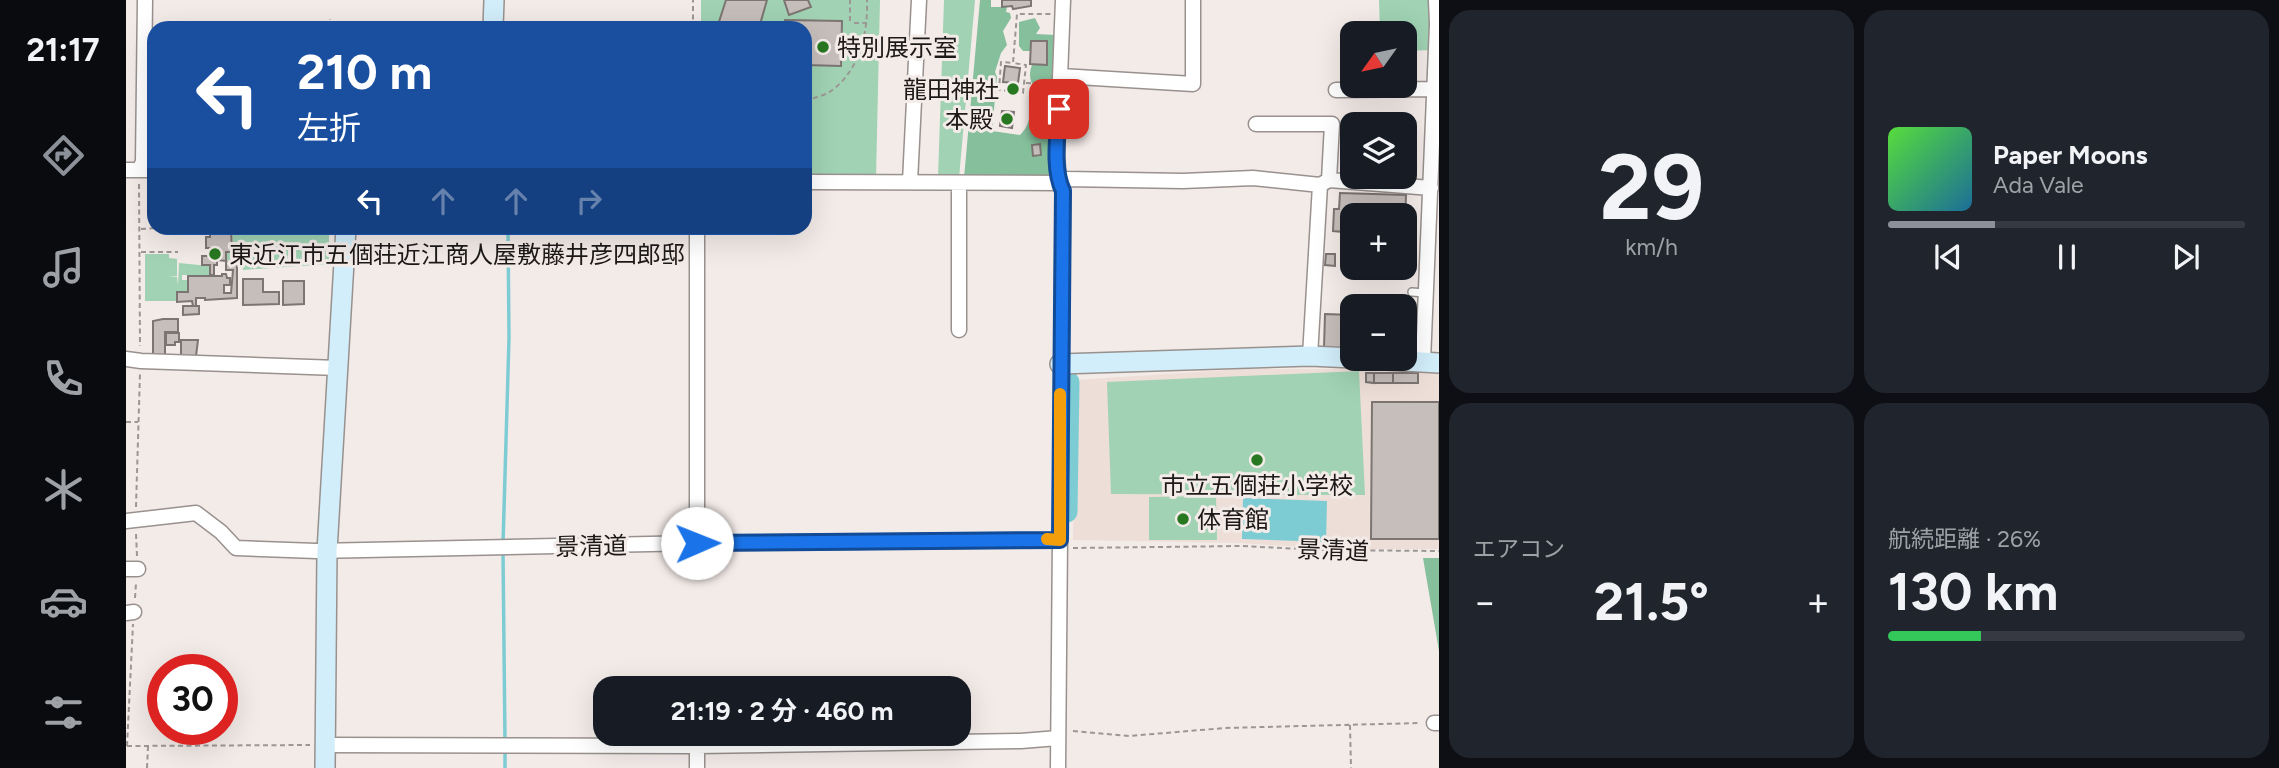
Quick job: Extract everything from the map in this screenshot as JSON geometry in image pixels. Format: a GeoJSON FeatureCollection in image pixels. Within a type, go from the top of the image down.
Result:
{"type":"FeatureCollection","features":[{"type":"Feature","properties":{"kind":"street"},"geometry":{"type":"LineString","coordinates":[[140,170],[143,162],[145,0]]}},
{"type":"Feature","properties":{"kind":"street"},"geometry":{"type":"LineString","coordinates":[[493,21],[494,0]]}},
{"type":"Feature","properties":{"kind":"street"},"geometry":{"type":"LineString","coordinates":[[910,182],[919,0]]}},
{"type":"Feature","properties":{"kind":"street"},"geometry":{"type":"LineString","coordinates":[[1060,81],[1194,84],[1193,0]]}},
{"type":"Feature","properties":{"kind":"street"},"geometry":{"type":"LineString","coordinates":[[1431,362],[1431,314],[1419,292],[1431,188],[1436,0]]}},
{"type":"Feature","properties":{"kind":"street"},"geometry":{"type":"LineString","coordinates":[[1058,768],[1063,191],[1059,183],[1057,155],[1063,7]]}},
{"type":"Feature","properties":{"kind":"street"},"geometry":{"type":"LineString","coordinates":[[1336,90],[1434,89]]}},
{"type":"Feature","properties":{"kind":"street"},"geometry":{"type":"LineString","coordinates":[[1256,124],[1332,124],[1310,356]]}},
{"type":"Feature","properties":{"kind":"street"},"geometry":{"type":"LineString","coordinates":[[812,182],[959,184],[1059,183],[1066,179],[1183,181],[1254,178],[1431,188]]}},
{"type":"Feature","properties":{"kind":"street"},"geometry":{"type":"LineString","coordinates":[[959,184],[959,330]]}},
{"type":"Feature","properties":{"kind":"street"},"geometry":{"type":"LineString","coordinates":[[325,768],[327,551],[346,235]]}},
{"type":"Feature","properties":{"kind":"street"},"geometry":{"type":"LineString","coordinates":[[696,235],[697,543]]}},
{"type":"Feature","properties":{"kind":"street"},"geometry":{"type":"LineString","coordinates":[[1060,364],[1310,356],[1340,357]]}},
{"type":"Feature","properties":{"kind":"street"},"geometry":{"type":"LineString","coordinates":[[133,360],[338,368]]}},
{"type":"Feature","properties":{"kind":"street","name":"景清道"},"geometry":{"type":"LineString","coordinates":[[131,520],[197,513],[221,531],[236,548],[327,551],[697,543],[1060,544]]}},
{"type":"Feature","properties":{"kind":"street"},"geometry":{"type":"LineString","coordinates":[[971,742],[1021,741],[1058,733]]}},
{"type":"Feature","properties":{"kind":"street"},"geometry":{"type":"LineString","coordinates":[[324,745],[593,745]]}},
{"type":"Feature","properties":{"kind":"street"},"geometry":{"type":"LineString","coordinates":[[697,746],[697,768]]}},
{"type":"Feature","properties":{"kind":"path"},"geometry":{"type":"LineString","coordinates":[[692,21],[693,0]]}},
{"type":"Feature","properties":{"kind":"path"},"geometry":{"type":"LineString","coordinates":[[850,0],[850,21]]}},
{"type":"Feature","properties":{"kind":"path"},"geometry":{"type":"LineString","coordinates":[[812,98],[831,91],[848,74],[863,45],[868,23],[867,0]]}},
{"type":"Feature","properties":{"kind":"path"},"geometry":{"type":"LineString","coordinates":[[1013,63],[1017,14],[1063,7]]}},
{"type":"Feature","properties":{"kind":"path"},"geometry":{"type":"LineString","coordinates":[[854,23],[868,23]]}},
{"type":"Feature","properties":{"kind":"path"},"geometry":{"type":"LineString","coordinates":[[1002,62],[1013,63],[1026,65],[1023,93],[999,90],[1002,62]]}},
{"type":"Feature","properties":{"kind":"path"},"geometry":{"type":"LineString","coordinates":[[1024,82],[1060,81]]}},
{"type":"Feature","properties":{"kind":"path"},"geometry":{"type":"LineString","coordinates":[[140,170],[142,252],[133,360],[139,422],[131,520],[126,746],[324,745]]}},
{"type":"Feature","properties":{"kind":"path"},"geometry":{"type":"LineString","coordinates":[[142,229],[147,229]]}},
{"type":"Feature","properties":{"kind":"path"},"geometry":{"type":"LineString","coordinates":[[142,252],[178,252]]}},
{"type":"Feature","properties":{"kind":"path"},"geometry":{"type":"LineString","coordinates":[[126,422],[139,422]]}},
{"type":"Feature","properties":{"kind":"path","name":"景清道"},"geometry":{"type":"LineString","coordinates":[[1060,544],[1241,545],[1334,551],[1439,551]]}},
{"type":"Feature","properties":{"kind":"path"},"geometry":{"type":"LineString","coordinates":[[1058,733],[1129,736],[1225,729],[1436,723]]}},
{"type":"Feature","properties":{"kind":"path"},"geometry":{"type":"LineString","coordinates":[[1350,725],[1351,768]]}},
{"type":"Feature","properties":{"kind":"path"},"geometry":{"type":"LineString","coordinates":[[147,768],[148,746]]}},
{"type":"Feature","properties":{"kind":"shaded area","name":"市立五個荘小学校"},"geometry":{"type":"Polygon","coordinates":[[[1243,369],[1340,369],[1439,374],[1439,549],[1332,549],[1239,543],[1073,540],[1075,380],[1243,369]]]}},
{"type":"Feature","properties":{"kind":"green space"},"geometry":{"type":"Polygon","coordinates":[[[701,0],[880,0],[876,178],[812,177],[812,21],[701,21],[701,0]]]}},
{"type":"Feature","properties":{"kind":"green space"},"geometry":{"type":"Polygon","coordinates":[[[944,0],[975,0],[959,178],[938,177],[944,0]]]}},
{"type":"Feature","properties":{"kind":"green space","name":"龍田神社"},"geometry":{"type":"Polygon","coordinates":[[[980,0],[991,0],[991,7],[1007,7],[1006,12],[1010,13],[1011,18],[1003,31],[1007,45],[1001,53],[995,72],[997,77],[992,131],[1020,135],[1028,122],[1030,99],[1035,87],[1030,77],[1032,65],[1048,65],[1048,40],[1031,40],[1030,51],[1023,51],[1019,46],[1019,22],[1035,18],[1040,28],[1036,34],[1056,35],[1052,177],[964,178],[980,0]]]}},
{"type":"Feature","properties":{"kind":"green space"},"geometry":{"type":"Polygon","coordinates":[[[1379,0],[1429,0],[1432,50],[1418,51],[1418,21],[1380,21],[1379,0]]]}},
{"type":"Feature","properties":{"kind":"green space"},"geometry":{"type":"Polygon","coordinates":[[[232,235],[329,235],[329,264],[243,270],[242,262],[227,260],[227,253],[233,252],[232,235]]]}},
{"type":"Feature","properties":{"kind":"green space"},"geometry":{"type":"Polygon","coordinates":[[[145,254],[169,254],[169,258],[177,259],[177,276],[169,277],[177,277],[178,285],[179,263],[209,266],[209,275],[182,275],[182,280],[187,280],[187,292],[176,292],[176,301],[145,301],[145,254]]]}},
{"type":"Feature","properties":{"kind":"green space"},"geometry":{"type":"Polygon","coordinates":[[[1359,371],[1365,495],[1111,494],[1107,382],[1359,371]]]}},
{"type":"Feature","properties":{"kind":"green space","name":"体育館"},"geometry":{"type":"Polygon","coordinates":[[[1216,496],[1217,540],[1149,540],[1149,497],[1216,496]]]}},
{"type":"Feature","properties":{"kind":"green space"},"geometry":{"type":"Polygon","coordinates":[[[1423,558],[1439,558],[1439,651],[1423,558]]]}},
{"type":"Feature","properties":{"kind":"water"},"geometry":{"type":"Polygon","coordinates":[[[1243,498],[1327,501],[1326,542],[1242,539],[1243,498]]]}},
{"type":"Feature","properties":{"kind":"building"},"geometry":{"type":"Polygon","coordinates":[[[726,0],[767,0],[761,21],[719,21],[726,0]]]}},
{"type":"Feature","properties":{"kind":"building"},"geometry":{"type":"Polygon","coordinates":[[[784,0],[808,0],[811,7],[789,15],[784,0]]]}},
{"type":"Feature","properties":{"kind":"building"},"geometry":{"type":"Polygon","coordinates":[[[1002,0],[1031,0],[1031,6],[1013,9],[1012,6],[1002,7],[1002,0]]]}},
{"type":"Feature","properties":{"kind":"building","name":"特別展示室"},"geometry":{"type":"Polygon","coordinates":[[[785,20],[842,21],[841,66],[812,65],[812,21],[785,20]]]}},
{"type":"Feature","properties":{"kind":"building"},"geometry":{"type":"Polygon","coordinates":[[[1031,41],[1047,41],[1047,65],[1030,64],[1031,41]]]}},
{"type":"Feature","properties":{"kind":"building"},"geometry":{"type":"Polygon","coordinates":[[[1005,66],[1020,68],[1018,83],[1003,82],[1005,66]]]}},
{"type":"Feature","properties":{"kind":"building","name":"本殿"},"geometry":{"type":"Polygon","coordinates":[[[1002,111],[1014,112],[1012,128],[1000,126],[1002,111]]]}},
{"type":"Feature","properties":{"kind":"building"},"geometry":{"type":"Polygon","coordinates":[[[1040,144],[1041,155],[1033,156],[1032,145],[1040,144]]]}},
{"type":"Feature","properties":{"kind":"building"},"geometry":{"type":"Polygon","coordinates":[[[1340,193],[1406,195],[1406,203],[1340,203],[1340,232],[1333,231],[1334,209],[1339,209],[1340,193]]]}},
{"type":"Feature","properties":{"kind":"building"},"geometry":{"type":"Polygon","coordinates":[[[231,235],[232,252],[226,252],[226,261],[217,260],[214,275],[210,275],[210,265],[202,265],[202,256],[210,256],[210,248],[206,248],[206,237],[231,235]]]}},
{"type":"Feature","properties":{"kind":"building"},"geometry":{"type":"Polygon","coordinates":[[[1326,254],[1335,254],[1335,266],[1325,265],[1326,254]]]}},
{"type":"Feature","properties":{"kind":"building"},"geometry":{"type":"Polygon","coordinates":[[[237,261],[237,298],[196,298],[196,306],[193,306],[192,301],[177,302],[177,292],[188,292],[188,276],[226,274],[227,278],[230,278],[230,285],[224,285],[224,293],[231,293],[233,270],[226,270],[226,262],[237,261]]]}},
{"type":"Feature","properties":{"kind":"building"},"geometry":{"type":"Polygon","coordinates":[[[243,279],[263,279],[263,292],[279,292],[279,304],[243,305],[243,279]]]}},
{"type":"Feature","properties":{"kind":"building"},"geometry":{"type":"Polygon","coordinates":[[[283,281],[304,281],[304,304],[283,305],[283,281]]]}},
{"type":"Feature","properties":{"kind":"building"},"geometry":{"type":"Polygon","coordinates":[[[183,306],[199,306],[199,314],[183,315],[183,306]]]}},
{"type":"Feature","properties":{"kind":"building"},"geometry":{"type":"Polygon","coordinates":[[[1325,314],[1340,315],[1340,349],[1324,348],[1325,314]]]}},
{"type":"Feature","properties":{"kind":"building"},"geometry":{"type":"Polygon","coordinates":[[[178,319],[178,332],[165,332],[165,358],[153,358],[153,321],[178,319]]]}},
{"type":"Feature","properties":{"kind":"building"},"geometry":{"type":"Polygon","coordinates":[[[166,333],[179,333],[179,342],[166,345],[166,333]]]}},
{"type":"Feature","properties":{"kind":"building"},"geometry":{"type":"Polygon","coordinates":[[[181,340],[198,340],[196,356],[181,356],[181,340]]]}},
{"type":"Feature","properties":{"kind":"building"},"geometry":{"type":"Polygon","coordinates":[[[1366,373],[1374,373],[1374,383],[1366,382],[1366,373]]]}},
{"type":"Feature","properties":{"kind":"building"},"geometry":{"type":"Polygon","coordinates":[[[1374,373],[1393,373],[1393,383],[1374,383],[1374,373]]]}},
{"type":"Feature","properties":{"kind":"building"},"geometry":{"type":"Polygon","coordinates":[[[1393,373],[1418,373],[1418,383],[1393,383],[1393,373]]]}},
{"type":"Feature","properties":{"kind":"building"},"geometry":{"type":"Polygon","coordinates":[[[1372,402],[1439,402],[1439,539],[1371,539],[1372,402]]]}},
{"type":"Feature","properties":{"kind":"waterway"},"geometry":{"type":"LineString","coordinates":[[503,544],[509,338],[508,235]]}},
{"type":"Feature","properties":{"kind":"waterway"},"geometry":{"type":"LineString","coordinates":[[1067,512],[1069,382]]}},
{"type":"Feature","properties":{"kind":"waterway"},"geometry":{"type":"LineString","coordinates":[[503,551],[505,743]]}},
{"type":"Feature","properties":{"kind":"waterway"},"geometry":{"type":"LineString","coordinates":[[505,751],[505,768]]}},
{"type":"Feature","properties":{"kind":"slow traffic"},"geometry":{"type":"LineString","coordinates":[[1047,539],[1060,540],[1060,394]]}},
{"type":"Feature","properties":{"kind":"place","name":"特別展示室"},"geometry":{"type":"Point","coordinates":[823,47]}},
{"type":"Feature","properties":{"kind":"place","name":"龍田神社"},"geometry":{"type":"Point","coordinates":[1013,89]}},
{"type":"Feature","properties":{"kind":"place","name":"本殿"},"geometry":{"type":"Point","coordinates":[1007,119]}},
{"type":"Feature","properties":{"kind":"place","name":"東近江市五個荘近江商人屋敷藤井彦四郎邸"},"geometry":{"type":"Point","coordinates":[215,254]}},
{"type":"Feature","properties":{"kind":"place","name":"市立五個荘小学校"},"geometry":{"type":"Point","coordinates":[1257,460]}},
{"type":"Feature","properties":{"kind":"place","name":"体育館"},"geometry":{"type":"Point","coordinates":[1183,519]}},
{"type":"Feature","properties":{"kind":"route"},"geometry":{"type":"LineString","coordinates":[[697,543],[1060,540],[1063,191],[1059,183],[1057,155],[1059,109]]}}]}
